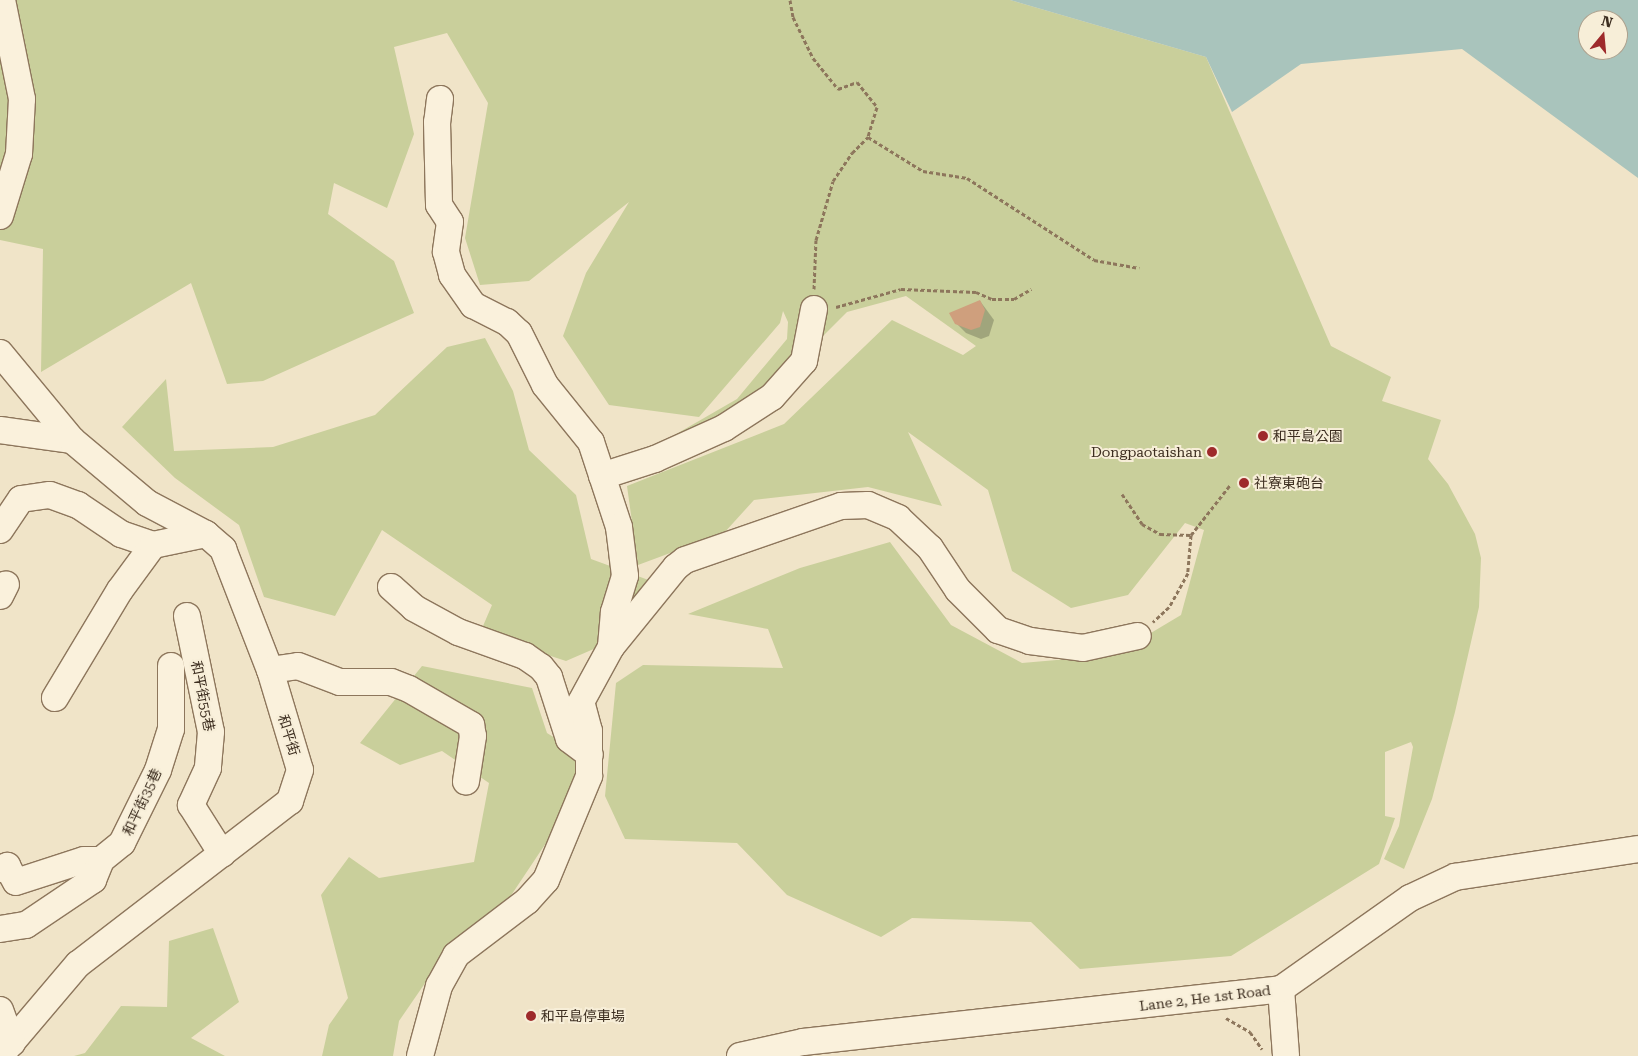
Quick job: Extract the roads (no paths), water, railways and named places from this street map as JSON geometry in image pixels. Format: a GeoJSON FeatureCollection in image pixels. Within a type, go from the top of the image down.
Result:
{"type":"FeatureCollection","features":[{"type":"Feature","properties":{"kind":"street"},"geometry":{"type":"LineString","coordinates":[[0,216],[19,154],[22,99],[2,0]]}},
{"type":"Feature","properties":{"kind":"street"},"geometry":{"type":"LineString","coordinates":[[440,99],[436,122],[439,205],[450,222],[446,252],[452,275],[473,305],[507,322],[519,332],[545,385],[591,442],[618,527],[625,576],[614,612],[611,647]]}},
{"type":"Feature","properties":{"kind":"street"},"geometry":{"type":"LineString","coordinates":[[602,476],[655,459],[724,428],[772,397],[804,361],[814,309]]}},
{"type":"Feature","properties":{"kind":"street","name":"和平街"},"geometry":{"type":"LineString","coordinates":[[0,353],[72,440],[147,503],[206,534],[223,549],[270,670],[300,770],[290,801],[78,964],[6,1049]]}},
{"type":"Feature","properties":{"kind":"street"},"geometry":{"type":"LineString","coordinates":[[0,430],[72,440]]}},
{"type":"Feature","properties":{"kind":"street"},"geometry":{"type":"LineString","coordinates":[[0,530],[21,499],[50,495],[78,505],[122,534],[153,545],[206,534]]}},
{"type":"Feature","properties":{"kind":"street"},"geometry":{"type":"LineString","coordinates":[[420,1056],[439,986],[456,956],[528,901],[546,880],[589,776],[589,731],[581,702],[611,647],[636,620],[676,567],[686,560],[841,506],[868,505],[898,518],[930,548],[958,590],[998,630],[1030,641],[1083,648],[1138,636]]}},
{"type":"Feature","properties":{"kind":"street"},"geometry":{"type":"LineString","coordinates":[[55,698],[120,590],[153,545]]}},
{"type":"Feature","properties":{"kind":"street"},"geometry":{"type":"LineString","coordinates":[[391,587],[414,608],[458,632],[525,656],[541,667],[549,678],[570,739],[590,755]]}},
{"type":"Feature","properties":{"kind":"street","name":"和平街55巷"},"geometry":{"type":"LineString","coordinates":[[187,616],[211,732],[208,768],[191,805],[222,854]]}},
{"type":"Feature","properties":{"kind":"street","name":"和平街35巷"},"geometry":{"type":"LineString","coordinates":[[0,929],[26,925],[93,880],[101,860],[122,843],[158,770],[171,729],[171,666]]}},
{"type":"Feature","properties":{"kind":"street"},"geometry":{"type":"LineString","coordinates":[[270,670],[298,666],[340,682],[391,682],[409,689],[470,725],[473,736],[466,781]]}},
{"type":"Feature","properties":{"kind":"street","name":"Lane 2, He 1st Road"},"geometry":{"type":"LineString","coordinates":[[740,1056],[803,1042],[1280,989],[1410,898],[1455,877],[1638,849]]}},
{"type":"Feature","properties":{"kind":"street"},"geometry":{"type":"LineString","coordinates":[[0,868],[7,866],[16,882],[84,860],[101,860]]}},
{"type":"Feature","properties":{"kind":"street"},"geometry":{"type":"LineString","coordinates":[[1280,989],[1286,1056]]}},
{"type":"Feature","properties":{"kind":"street"},"geometry":{"type":"LineString","coordinates":[[0,1010],[6,1049]]}},
{"type":"Feature","properties":{"kind":"water"},"geometry":{"type":"Polygon","coordinates":[[[1010,0],[1638,0],[1638,178],[1462,49],[1301,64],[1232,112],[1206,57],[1010,0]]]}},
{"type":"Feature","properties":{"kind":"place","name":"和平島公園"},"geometry":{"type":"Point","coordinates":[1263,436]}},
{"type":"Feature","properties":{"kind":"place","name":"Dongpaotaishan"},"geometry":{"type":"Point","coordinates":[1212,452]}},
{"type":"Feature","properties":{"kind":"place","name":"社寮東砲台"},"geometry":{"type":"Point","coordinates":[1244,483]}},
{"type":"Feature","properties":{"kind":"place","name":"和平島停車場"},"geometry":{"type":"Point","coordinates":[531,1016]}}]}
